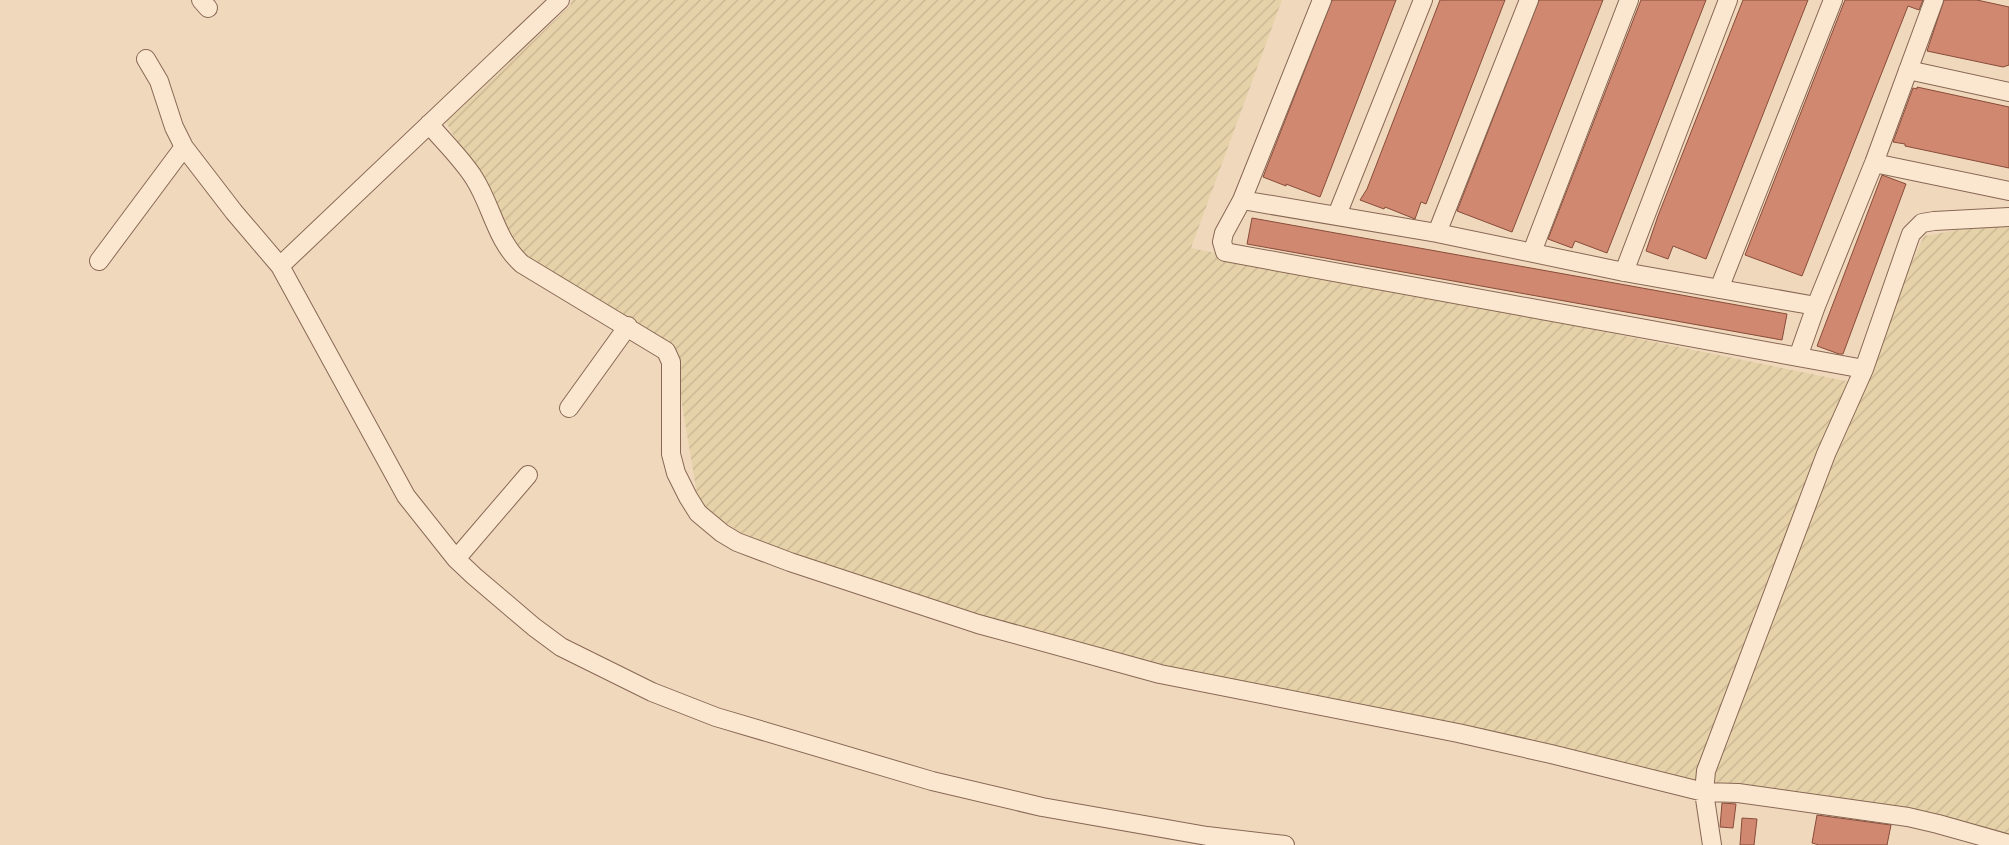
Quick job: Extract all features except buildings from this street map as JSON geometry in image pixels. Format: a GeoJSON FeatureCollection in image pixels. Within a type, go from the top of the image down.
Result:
{"type":"FeatureCollection","features":[{"type":"Feature","properties":{"kind":"street"},"geometry":{"type":"LineString","coordinates":[[280,266],[560,0]]}},
{"type":"Feature","properties":{"kind":"street"},"geometry":{"type":"LineString","coordinates":[[1322,0],[1242,200],[1222,239],[1223,249],[1228,253],[1864,369]]}},
{"type":"Feature","properties":{"kind":"street"},"geometry":{"type":"LineString","coordinates":[[1337,215],[1423,0]]}},
{"type":"Feature","properties":{"kind":"street"},"geometry":{"type":"LineString","coordinates":[[1437,232],[1529,0]]}},
{"type":"Feature","properties":{"kind":"street"},"geometry":{"type":"LineString","coordinates":[[1532,252],[1629,0]]}},
{"type":"Feature","properties":{"kind":"street"},"geometry":{"type":"LineString","coordinates":[[1624,272],[1728,0]]}},
{"type":"Feature","properties":{"kind":"street"},"geometry":{"type":"LineString","coordinates":[[1719,289],[1833,0]]}},
{"type":"Feature","properties":{"kind":"street"},"geometry":{"type":"LineString","coordinates":[[1798,357],[1816,306],[1874,163],[1934,0]]}},
{"type":"Feature","properties":{"kind":"street"},"geometry":{"type":"LineString","coordinates":[[146,59],[158,81],[174,127],[184,147],[234,212],[280,266],[406,496],[456,559],[534,627],[561,647],[652,692],[716,717],[932,781],[1042,807],[1205,841],[1285,845]]}},
{"type":"Feature","properties":{"kind":"street"},"geometry":{"type":"LineString","coordinates":[[1908,70],[2009,92]]}},
{"type":"Feature","properties":{"kind":"street"},"geometry":{"type":"LineString","coordinates":[[429,124],[473,176],[510,253],[522,264],[662,347],[670,357],[671,454],[676,472],[698,513],[722,533],[737,542],[790,562],[978,624],[1160,674],[1551,754],[1704,792],[1738,792],[1908,817],[2009,844]]}},
{"type":"Feature","properties":{"kind":"street"},"geometry":{"type":"LineString","coordinates":[[99,261],[184,147]]}},
{"type":"Feature","properties":{"kind":"street"},"geometry":{"type":"LineString","coordinates":[[1874,163],[2009,191]]}},
{"type":"Feature","properties":{"kind":"street"},"geometry":{"type":"LineString","coordinates":[[1242,200],[1437,232],[1624,272],[1816,306]]}},
{"type":"Feature","properties":{"kind":"street"},"geometry":{"type":"LineString","coordinates":[[1712,845],[1704,792],[1706,771],[1826,454],[1864,369],[1911,234],[1922,223],[2009,217]]}},
{"type":"Feature","properties":{"kind":"street"},"geometry":{"type":"LineString","coordinates":[[569,408],[628,326]]}},
{"type":"Feature","properties":{"kind":"street"},"geometry":{"type":"LineString","coordinates":[[456,559],[528,475]]}},
{"type":"Feature","properties":{"kind":"shaded area"},"geometry":{"type":"Polygon","coordinates":[[[572,0],[1282,0],[1191,248],[1856,383],[1924,236],[2009,221],[2009,843],[1303,707],[796,567],[699,506],[673,351],[528,269],[446,122],[570,6],[572,0]]]}}]}
